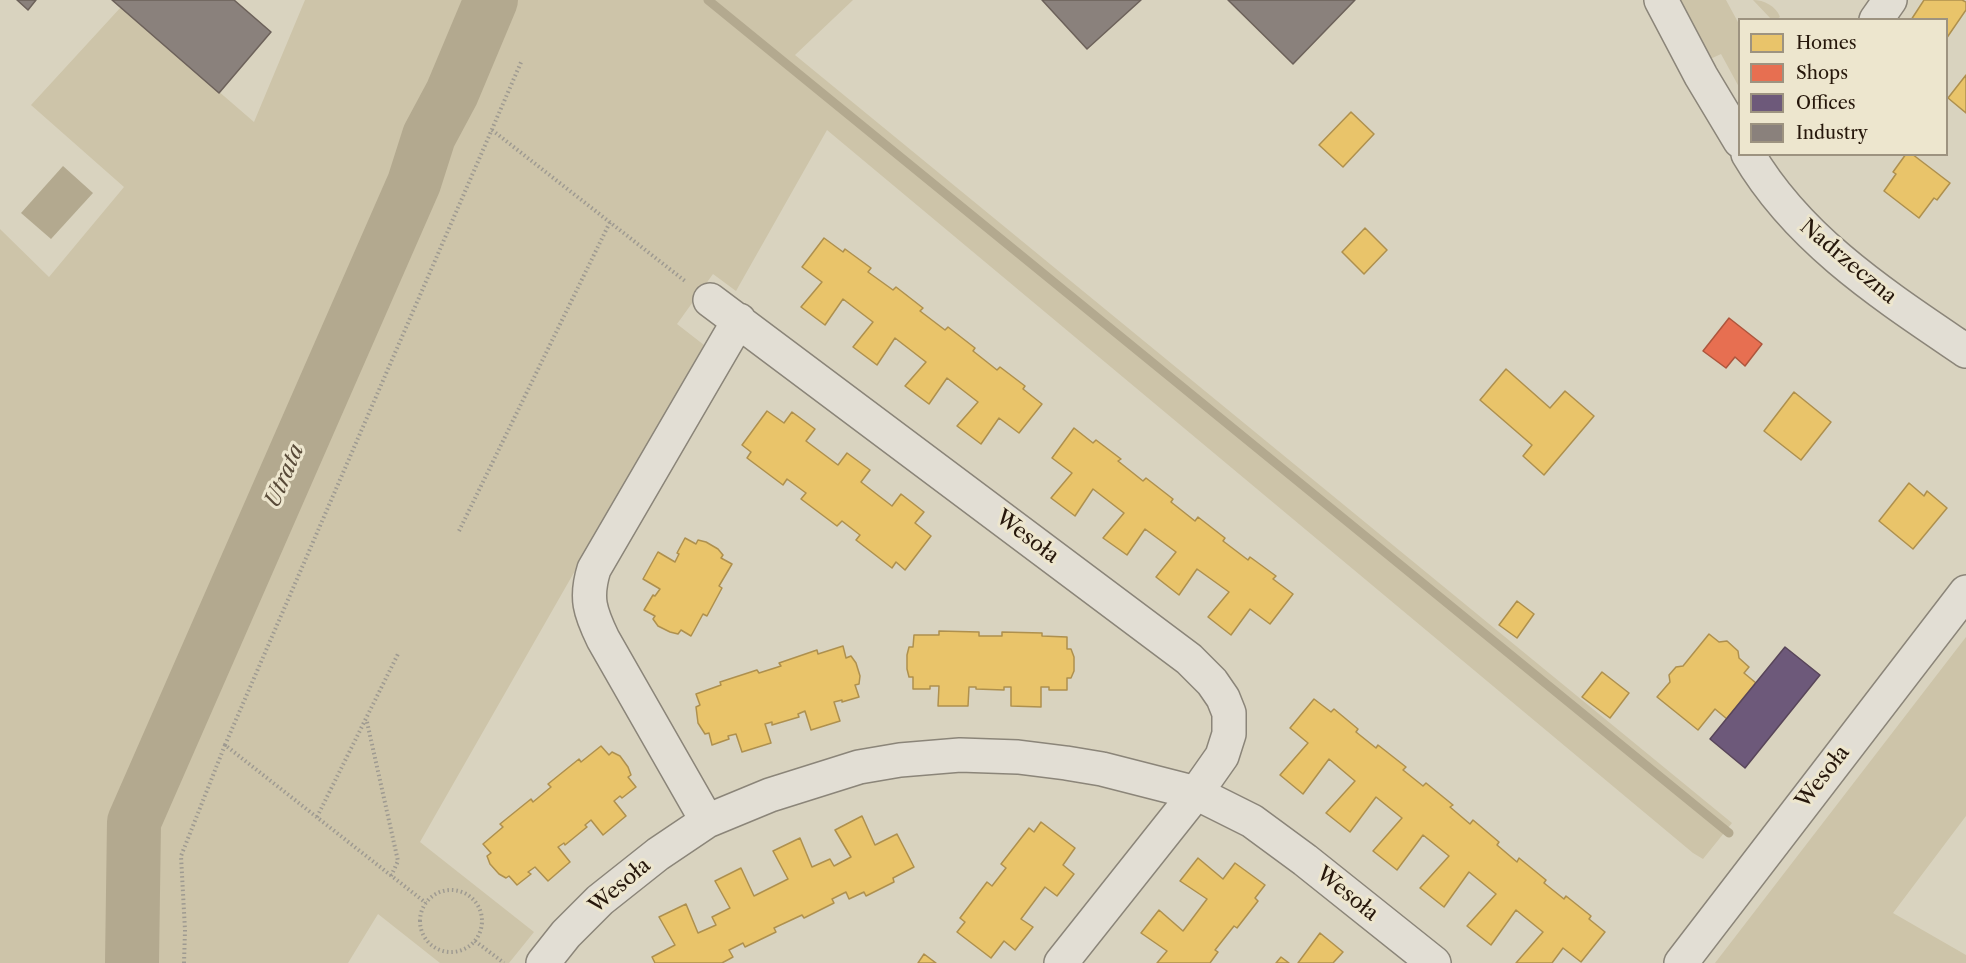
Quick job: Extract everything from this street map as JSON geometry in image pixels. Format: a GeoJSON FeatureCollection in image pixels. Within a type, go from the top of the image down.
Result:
{"type":"FeatureCollection","features":[{"type":"Feature","properties":{"kind":"street","name":"Nadrzeczna"},"geometry":{"type":"LineString","coordinates":[[1660,0],[1701,76],[1738,132]]}},
{"type":"Feature","properties":{"kind":"street"},"geometry":{"type":"LineString","coordinates":[[1877,18],[1890,0]]}},
{"type":"Feature","properties":{"kind":"street","name":"Nadrzeczna"},"geometry":{"type":"LineString","coordinates":[[1754,156],[1790,211],[1845,265],[1966,351]]}},
{"type":"Feature","properties":{"kind":"street","name":"Wesoła"},"geometry":{"type":"LineString","coordinates":[[710,300],[1189,659],[1212,682],[1223,698],[1229,713],[1229,734],[1222,756],[1196,793],[1061,963]]}},
{"type":"Feature","properties":{"kind":"street"},"geometry":{"type":"LineString","coordinates":[[707,821],[603,639],[591,616],[588,597],[594,569],[739,320]]}},
{"type":"Feature","properties":{"kind":"street","name":"Wesoła"},"geometry":{"type":"LineString","coordinates":[[1681,963],[1966,592]]}},
{"type":"Feature","properties":{"kind":"street","name":"Wesoła"},"geometry":{"type":"LineString","coordinates":[[543,963],[566,934],[600,900],[658,854],[707,821],[770,795],[859,767],[900,760],[960,755],[1018,757],[1066,763],[1102,769],[1196,793],[1252,821],[1305,860],[1434,963]]}},
{"type":"Feature","properties":{"kind":"path"},"geometry":{"type":"LineString","coordinates":[[184,963],[185,930],[181,856],[225,745],[522,60]]}},
{"type":"Feature","properties":{"kind":"path"},"geometry":{"type":"LineString","coordinates":[[492,130],[710,300]]}},
{"type":"Feature","properties":{"kind":"path"},"geometry":{"type":"LineString","coordinates":[[459,531],[610,222]]}},
{"type":"Feature","properties":{"kind":"path"},"geometry":{"type":"LineString","coordinates":[[317,818],[398,654]]}},
{"type":"Feature","properties":{"kind":"path"},"geometry":{"type":"LineString","coordinates":[[366,721],[398,861],[391,876]]}},
{"type":"Feature","properties":{"kind":"path"},"geometry":{"type":"LineString","coordinates":[[225,745],[426,903]]}},
{"type":"Feature","properties":{"kind":"path"},"geometry":{"type":"LineString","coordinates":[[447,890],[459,891],[471,896],[482,917],[481,930],[475,941],[454,952],[431,945],[424,936],[421,925],[421,913],[426,903],[435,894],[447,890]]}},
{"type":"Feature","properties":{"kind":"path"},"geometry":{"type":"LineString","coordinates":[[475,941],[504,963]]}},
{"type":"Feature","properties":{"kind":"shaded area"},"geometry":{"type":"Polygon","coordinates":[[[305,0],[853,0],[795,55],[1732,823],[1703,859],[1693,853],[827,130],[736,291],[713,274],[677,324],[704,345],[420,842],[534,932],[509,963],[440,963],[378,914],[348,963],[0,963],[0,229],[49,277],[124,187],[31,105],[121,7],[254,122],[305,0]]]}},
{"type":"Feature","properties":{"kind":"shaded area"},"geometry":{"type":"Polygon","coordinates":[[[1676,0],[1726,0],[1738,22],[1738,85],[1721,54],[1708,60],[1676,0]]]}},
{"type":"Feature","properties":{"kind":"shaded area"},"geometry":{"type":"Polygon","coordinates":[[[1753,0],[1769,4],[1780,17],[1770,18],[1753,0]]]}},
{"type":"Feature","properties":{"kind":"shaded area"},"geometry":{"type":"Polygon","coordinates":[[[63,166],[93,193],[51,239],[21,213],[63,166]]]}},
{"type":"Feature","properties":{"kind":"shaded area"},"geometry":{"type":"Polygon","coordinates":[[[1966,637],[1966,816],[1893,913],[1966,955],[1966,963],[1715,963],[1966,637]]]}},
{"type":"Feature","properties":{"kind":"building: Homes"},"geometry":{"type":"Polygon","coordinates":[[[1924,0],[1962,0],[1966,2],[1966,10],[1948,36],[1948,18],[1912,18],[1924,0]]]}},
{"type":"Feature","properties":{"kind":"building: Homes"},"geometry":{"type":"Polygon","coordinates":[[[1966,75],[1966,113],[1948,98],[1966,75]]]}},
{"type":"Feature","properties":{"kind":"building: Homes"},"geometry":{"type":"Polygon","coordinates":[[[1351,112],[1374,134],[1343,167],[1319,145],[1351,112]]]}},
{"type":"Feature","properties":{"kind":"building: Homes"},"geometry":{"type":"Polygon","coordinates":[[[1905,156],[1915,156],[1950,183],[1937,200],[1934,198],[1919,218],[1884,191],[1896,174],[1893,172],[1905,156]]]}},
{"type":"Feature","properties":{"kind":"building: Homes"},"geometry":{"type":"Polygon","coordinates":[[[1365,228],[1387,250],[1364,274],[1342,252],[1365,228]]]}},
{"type":"Feature","properties":{"kind":"building: Homes"},"geometry":{"type":"Polygon","coordinates":[[[824,238],[843,252],[845,249],[871,268],[868,272],[893,290],[896,287],[923,308],[920,311],[945,330],[948,327],[975,348],[973,351],[997,370],[1000,367],[1025,386],[1023,389],[1042,404],[1019,433],[999,418],[981,444],[957,426],[978,402],[947,378],[929,404],[905,386],[926,362],[895,338],[877,365],[853,347],[873,322],[843,299],[825,325],[801,307],[822,282],[802,267],[824,238]]]}},
{"type":"Feature","properties":{"kind":"building: Homes"},"geometry":{"type":"Polygon","coordinates":[[[1506,369],[1550,408],[1565,391],[1594,416],[1544,475],[1523,456],[1532,445],[1480,400],[1506,369]]]}},
{"type":"Feature","properties":{"kind":"building: Homes"},"geometry":{"type":"Polygon","coordinates":[[[1794,392],[1831,422],[1801,460],[1764,431],[1794,392]]]}},
{"type":"Feature","properties":{"kind":"building: Homes"},"geometry":{"type":"Polygon","coordinates":[[[767,411],[784,423],[792,412],[815,429],[806,441],[838,465],[847,453],[870,470],[861,482],[892,506],[901,494],[924,512],[915,523],[931,536],[905,570],[896,562],[892,568],[856,540],[860,535],[842,521],[837,526],[801,499],[806,493],[787,479],[783,485],[747,458],[751,452],[742,445],[767,411]]]}},
{"type":"Feature","properties":{"kind":"building: Homes"},"geometry":{"type":"Polygon","coordinates":[[[1074,428],[1093,443],[1096,440],[1121,459],[1118,461],[1143,481],[1146,478],[1173,499],[1171,502],[1195,521],[1198,517],[1225,538],[1223,541],[1248,560],[1250,557],[1276,576],[1273,579],[1293,594],[1270,624],[1250,609],[1231,635],[1208,617],[1229,592],[1197,569],[1179,595],[1156,577],[1176,552],[1145,529],[1127,555],[1103,538],[1124,513],[1093,489],[1075,516],[1051,498],[1072,473],[1052,458],[1074,428]]]}},
{"type":"Feature","properties":{"kind":"building: Homes"},"geometry":{"type":"Polygon","coordinates":[[[1909,483],[1924,496],[1927,491],[1947,508],[1913,549],[1879,521],[1909,483]]]}},
{"type":"Feature","properties":{"kind":"building: Homes"},"geometry":{"type":"Polygon","coordinates":[[[685,538],[696,544],[698,540],[706,542],[718,549],[723,555],[721,558],[732,564],[719,586],[722,588],[707,616],[703,614],[691,636],[681,630],[678,634],[658,626],[653,619],[655,616],[644,610],[653,595],[655,596],[660,589],[643,579],[658,552],[675,562],[685,538]]]}},
{"type":"Feature","properties":{"kind":"building: Homes"},"geometry":{"type":"Polygon","coordinates":[[[1517,601],[1534,614],[1517,638],[1499,625],[1517,601]]]}},
{"type":"Feature","properties":{"kind":"building: Homes"},"geometry":{"type":"Polygon","coordinates":[[[939,631],[979,632],[979,636],[1002,636],[1002,632],[1042,633],[1042,636],[1067,637],[1067,649],[1071,649],[1074,657],[1074,671],[1071,678],[1067,678],[1067,690],[1049,690],[1049,687],[1041,687],[1041,707],[1011,706],[1011,687],[1004,687],[1004,690],[969,687],[968,706],[938,706],[939,686],[930,686],[930,689],[913,689],[913,677],[909,677],[907,669],[907,655],[909,647],[913,647],[914,635],[939,635],[939,631]]]}},
{"type":"Feature","properties":{"kind":"building: Homes"},"geometry":{"type":"Polygon","coordinates":[[[1709,634],[1719,642],[1727,641],[1738,651],[1739,658],[1749,667],[1744,673],[1756,683],[1727,719],[1715,709],[1698,730],[1657,697],[1670,682],[1669,675],[1676,667],[1683,666],[1709,634]]]}},
{"type":"Feature","properties":{"kind":"building: Homes"},"geometry":{"type":"Polygon","coordinates":[[[843,646],[846,658],[851,656],[860,676],[859,684],[855,685],[859,697],[834,702],[840,721],[811,730],[805,711],[798,714],[799,717],[772,725],[772,722],[765,724],[771,743],[742,752],[736,734],[712,745],[709,733],[705,734],[698,723],[696,707],[700,705],[696,694],[721,685],[720,682],[757,670],[759,673],[781,666],[779,663],[817,650],[818,654],[843,646]]]}},
{"type":"Feature","properties":{"kind":"building: Homes"},"geometry":{"type":"Polygon","coordinates":[[[1602,672],[1629,693],[1610,718],[1582,697],[1602,672]]]}},
{"type":"Feature","properties":{"kind":"building: Homes"},"geometry":{"type":"Polygon","coordinates":[[[1314,699],[1331,712],[1334,709],[1358,729],[1356,732],[1376,748],[1378,745],[1406,767],[1403,770],[1423,786],[1426,783],[1453,805],[1450,807],[1470,824],[1473,820],[1499,842],[1497,845],[1517,862],[1519,858],[1546,880],[1544,883],[1564,899],[1566,896],[1591,916],[1589,919],[1605,932],[1581,962],[1563,948],[1552,963],[1516,963],[1543,932],[1516,910],[1491,945],[1467,926],[1496,894],[1469,872],[1444,907],[1420,888],[1449,856],[1423,835],[1397,870],[1373,851],[1402,818],[1376,797],[1350,832],[1326,813],[1355,781],[1329,759],[1303,794],[1280,775],[1308,743],[1290,728],[1314,699]]]}},
{"type":"Feature","properties":{"kind":"building: Homes"},"geometry":{"type":"Polygon","coordinates":[[[601,746],[609,755],[612,752],[620,756],[628,767],[631,775],[628,777],[636,787],[614,801],[626,816],[603,835],[591,820],[585,825],[587,827],[565,845],[564,843],[558,847],[570,862],[548,881],[535,867],[528,872],[531,874],[517,885],[509,876],[506,878],[499,874],[490,864],[487,856],[491,853],[483,844],[503,827],[500,824],[531,799],[533,802],[551,787],[548,784],[579,759],[581,762],[601,746]]]}},
{"type":"Feature","properties":{"kind":"building: Homes"},"geometry":{"type":"Polygon","coordinates":[[[862,816],[875,845],[897,834],[914,867],[893,878],[894,882],[866,896],[864,892],[849,899],[846,892],[832,899],[834,903],[804,918],[802,915],[774,928],[776,932],[745,947],[743,943],[729,950],[733,957],[722,963],[655,963],[652,957],[675,945],[659,917],[686,904],[698,933],[716,925],[712,917],[730,908],[715,881],[741,868],[754,896],[788,879],[773,851],[800,838],[812,867],[830,859],[834,866],[851,857],[835,830],[862,816]]]}},
{"type":"Feature","properties":{"kind":"building: Homes"},"geometry":{"type":"Polygon","coordinates":[[[1041,822],[1075,848],[1063,865],[1074,874],[1057,896],[1045,887],[1021,919],[1033,927],[1015,950],[1004,941],[991,958],[957,932],[965,922],[960,918],[987,882],[992,886],[1006,868],[1001,864],[1029,828],[1034,832],[1041,822]]]}},
{"type":"Feature","properties":{"kind":"building: Homes"},"geometry":{"type":"Polygon","coordinates":[[[1198,858],[1223,879],[1235,863],[1265,885],[1255,898],[1258,901],[1237,928],[1234,926],[1215,950],[1218,952],[1210,963],[1157,963],[1167,951],[1141,933],[1159,910],[1183,931],[1207,899],[1180,881],[1198,858]]]}},
{"type":"Feature","properties":{"kind":"building: Homes"},"geometry":{"type":"Polygon","coordinates":[[[1320,933],[1343,952],[1333,963],[1298,963],[1320,933]]]}},
{"type":"Feature","properties":{"kind":"building: Homes"},"geometry":{"type":"Polygon","coordinates":[[[924,954],[936,963],[918,963],[924,954]]]}},
{"type":"Feature","properties":{"kind":"building: Homes"},"geometry":{"type":"Polygon","coordinates":[[[1281,957],[1289,963],[1276,963],[1281,957]]]}},
{"type":"Feature","properties":{"kind":"building: Shops"},"geometry":{"type":"Polygon","coordinates":[[[1729,318],[1762,344],[1745,366],[1735,357],[1726,368],[1703,351],[1729,318]]]}},
{"type":"Feature","properties":{"kind":"building: Offices"},"geometry":{"type":"Polygon","coordinates":[[[1785,647],[1820,675],[1745,768],[1710,739],[1785,647]]]}},
{"type":"Feature","properties":{"kind":"building: Industry"},"geometry":{"type":"Polygon","coordinates":[[[17,0],[36,0],[28,10],[17,0]]]}},
{"type":"Feature","properties":{"kind":"building: Industry"},"geometry":{"type":"Polygon","coordinates":[[[112,0],[234,0],[271,32],[219,93],[112,0]]]}},
{"type":"Feature","properties":{"kind":"building: Industry"},"geometry":{"type":"Polygon","coordinates":[[[1042,0],[1141,0],[1087,49],[1042,0]]]}},
{"type":"Feature","properties":{"kind":"building: Industry"},"geometry":{"type":"Polygon","coordinates":[[[1228,0],[1355,0],[1293,64],[1228,0]]]}},
{"type":"Feature","properties":{"kind":"waterway","name":"Utrata"},"geometry":{"type":"LineString","coordinates":[[132,963],[134,822],[414,183],[429,136],[452,93],[491,0]]}},
{"type":"Feature","properties":{"kind":"waterway"},"geometry":{"type":"LineString","coordinates":[[708,0],[1729,833]]}}]}
